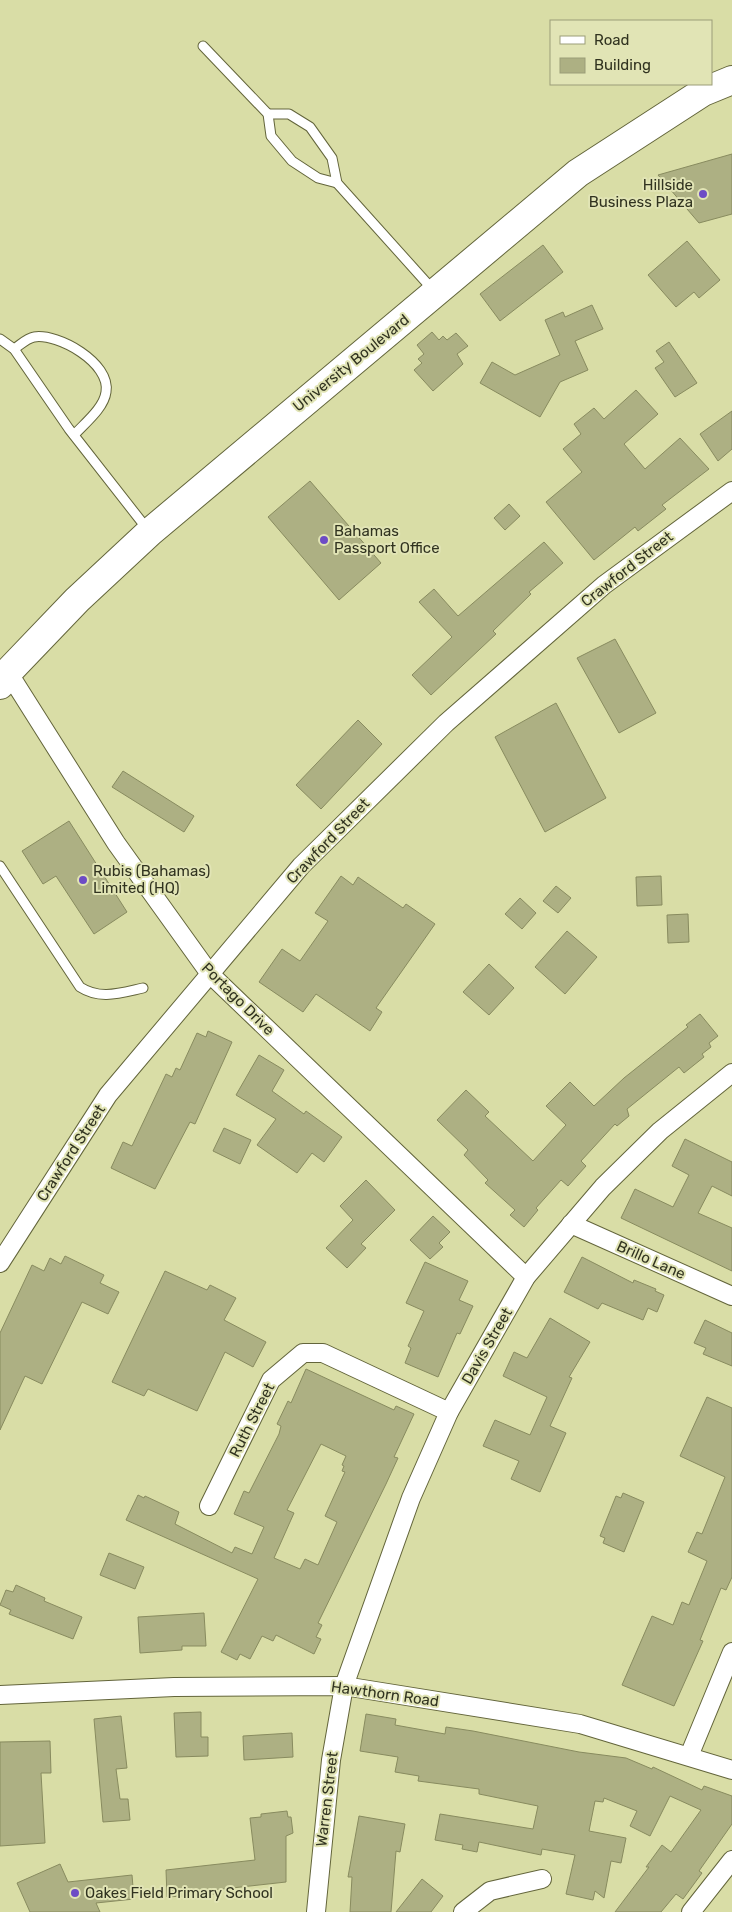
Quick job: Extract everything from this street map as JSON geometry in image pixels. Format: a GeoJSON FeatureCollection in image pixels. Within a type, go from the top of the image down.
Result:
{"type":"FeatureCollection","features":[{"type":"Feature","properties":{"kind":"main road","name":"University Boulevard"},"geometry":{"type":"LineString","coordinates":[[4,678],[77,600],[150,532],[313,393],[578,174],[703,92],[732,80]]}},
{"type":"Feature","properties":{"kind":"street","name":"Crawford Street"},"geometry":{"type":"LineString","coordinates":[[0,1263],[108,1095],[301,866],[446,723],[604,585],[732,491]]}},
{"type":"Feature","properties":{"kind":"street","name":"Portago Drive"},"geometry":{"type":"LineString","coordinates":[[4,678],[116,843],[210,974],[526,1277]]}},
{"type":"Feature","properties":{"kind":"street","name":"Davis Street"},"geometry":{"type":"LineString","coordinates":[[344,1686],[411,1498],[449,1412],[526,1277],[603,1187],[660,1131],[732,1073]]}},
{"type":"Feature","properties":{"kind":"street","name":"Brillo Lane"},"geometry":{"type":"LineString","coordinates":[[570,1224],[732,1296]]}},
{"type":"Feature","properties":{"kind":"street","name":"Ruth Street"},"geometry":{"type":"LineString","coordinates":[[209,1506],[270,1380],[303,1353],[323,1353],[449,1412]]}},
{"type":"Feature","properties":{"kind":"street"},"geometry":{"type":"LineString","coordinates":[[689,1756],[732,1652]]}},
{"type":"Feature","properties":{"kind":"street","name":"Hawthorn Road"},"geometry":{"type":"LineString","coordinates":[[0,1695],[174,1687],[344,1686],[580,1724],[732,1770]]}},
{"type":"Feature","properties":{"kind":"street","name":"Warren Street"},"geometry":{"type":"LineString","coordinates":[[316,1912],[331,1760],[344,1686]]}},
{"type":"Feature","properties":{"kind":"street"},"geometry":{"type":"LineString","coordinates":[[691,1912],[732,1860]]}},
{"type":"Feature","properties":{"kind":"street"},"geometry":{"type":"LineString","coordinates":[[463,1912],[490,1891],[542,1880]]}},
{"type":"Feature","properties":{"kind":"lane"},"geometry":{"type":"LineString","coordinates":[[203,46],[268,114],[270,136],[292,161],[318,178],[337,183]]}},
{"type":"Feature","properties":{"kind":"lane"},"geometry":{"type":"LineString","coordinates":[[268,114],[289,114],[310,128],[332,158],[337,183],[436,293]]}},
{"type":"Feature","properties":{"kind":"lane"},"geometry":{"type":"LineString","coordinates":[[14,349],[33,337],[59,339],[98,365],[105,378],[106,392],[94,414],[74,434]]}},
{"type":"Feature","properties":{"kind":"lane"},"geometry":{"type":"LineString","coordinates":[[0,339],[14,349],[74,434],[150,532]]}},
{"type":"Feature","properties":{"kind":"lane"},"geometry":{"type":"LineString","coordinates":[[0,866],[80,987],[92,994],[111,995],[143,988]]}},
{"type":"Feature","properties":{"kind":"shaded area"},"geometry":{"type":"Polygon","coordinates":[[[0,0],[732,0],[732,1912],[0,1912],[0,0]]]}},
{"type":"Feature","properties":{"kind":"building","name":"Hillside Business Plaza"},"geometry":{"type":"Polygon","coordinates":[[[732,154],[732,214],[699,223],[658,175],[732,154]]]}},
{"type":"Feature","properties":{"kind":"building"},"geometry":{"type":"Polygon","coordinates":[[[687,241],[720,280],[699,298],[694,292],[676,307],[648,275],[687,241]]]}},
{"type":"Feature","properties":{"kind":"building"},"geometry":{"type":"Polygon","coordinates":[[[543,245],[563,272],[500,321],[480,294],[543,245]]]}},
{"type":"Feature","properties":{"kind":"building"},"geometry":{"type":"Polygon","coordinates":[[[592,305],[603,329],[575,341],[588,370],[560,382],[540,417],[480,383],[492,362],[515,375],[560,355],[545,320],[563,312],[565,317],[592,305]]]}},
{"type":"Feature","properties":{"kind":"building"},"geometry":{"type":"Polygon","coordinates":[[[432,332],[439,340],[443,336],[447,340],[456,333],[468,346],[457,354],[463,364],[433,391],[414,370],[422,363],[418,359],[424,354],[417,345],[432,332]]]}},
{"type":"Feature","properties":{"kind":"building"},"geometry":{"type":"Polygon","coordinates":[[[669,342],[697,383],[675,397],[655,368],[664,362],[656,351],[669,342]]]}},
{"type":"Feature","properties":{"kind":"building"},"geometry":{"type":"Polygon","coordinates":[[[636,390],[658,414],[624,444],[645,469],[680,438],[709,469],[662,505],[666,509],[638,531],[635,527],[594,560],[546,502],[582,472],[563,449],[581,434],[574,424],[594,408],[604,419],[636,390]]]}},
{"type":"Feature","properties":{"kind":"building"},"geometry":{"type":"Polygon","coordinates":[[[732,411],[732,449],[718,461],[700,434],[732,411]]]}},
{"type":"Feature","properties":{"kind":"building","name":"Bahamas Passport Office"},"geometry":{"type":"Polygon","coordinates":[[[310,481],[381,563],[339,600],[268,517],[310,481]]]}},
{"type":"Feature","properties":{"kind":"building"},"geometry":{"type":"Polygon","coordinates":[[[509,504],[520,516],[505,530],[494,518],[509,504]]]}},
{"type":"Feature","properties":{"kind":"building"},"geometry":{"type":"Polygon","coordinates":[[[544,542],[563,563],[529,592],[531,594],[493,631],[496,634],[431,695],[412,675],[452,637],[419,602],[434,589],[458,616],[544,542]]]}},
{"type":"Feature","properties":{"kind":"building"},"geometry":{"type":"Polygon","coordinates":[[[615,639],[656,713],[619,733],[577,658],[615,639]]]}},
{"type":"Feature","properties":{"kind":"building"},"geometry":{"type":"Polygon","coordinates":[[[556,703],[606,798],[545,832],[495,737],[556,703]]]}},
{"type":"Feature","properties":{"kind":"building"},"geometry":{"type":"Polygon","coordinates":[[[358,720],[382,744],[321,809],[296,785],[358,720]]]}},
{"type":"Feature","properties":{"kind":"building"},"geometry":{"type":"Polygon","coordinates":[[[123,771],[194,816],[184,832],[112,787],[123,771]]]}},
{"type":"Feature","properties":{"kind":"building","name":"Rubis (Bahamas) Limited (HQ)"},"geometry":{"type":"Polygon","coordinates":[[[69,821],[127,912],[94,934],[56,876],[43,884],[22,851],[69,821]]]}},
{"type":"Feature","properties":{"kind":"building"},"geometry":{"type":"Polygon","coordinates":[[[341,876],[353,885],[358,877],[403,908],[406,904],[435,924],[376,1008],[382,1012],[370,1031],[316,994],[303,1012],[259,982],[282,949],[300,961],[328,921],[315,913],[341,876]]]}},
{"type":"Feature","properties":{"kind":"building"},"geometry":{"type":"Polygon","coordinates":[[[661,876],[662,905],[637,906],[636,877],[661,876]]]}},
{"type":"Feature","properties":{"kind":"building"},"geometry":{"type":"Polygon","coordinates":[[[556,886],[571,898],[558,913],[543,901],[556,886]]]}},
{"type":"Feature","properties":{"kind":"building"},"geometry":{"type":"Polygon","coordinates":[[[520,898],[536,913],[522,929],[505,914],[520,898]]]}},
{"type":"Feature","properties":{"kind":"building"},"geometry":{"type":"Polygon","coordinates":[[[688,914],[689,942],[668,943],[667,915],[688,914]]]}},
{"type":"Feature","properties":{"kind":"building"},"geometry":{"type":"Polygon","coordinates":[[[567,931],[597,957],[565,994],[535,967],[567,931]]]}},
{"type":"Feature","properties":{"kind":"building"},"geometry":{"type":"Polygon","coordinates":[[[489,964],[514,988],[489,1015],[463,992],[489,964]]]}},
{"type":"Feature","properties":{"kind":"building"},"geometry":{"type":"Polygon","coordinates":[[[700,1014],[718,1036],[709,1043],[711,1047],[702,1054],[704,1057],[684,1073],[679,1067],[627,1109],[629,1116],[617,1126],[615,1124],[581,1161],[586,1166],[568,1186],[561,1180],[536,1208],[538,1210],[524,1227],[510,1215],[515,1210],[485,1183],[488,1180],[464,1155],[468,1150],[437,1120],[466,1090],[489,1112],[485,1116],[533,1161],[566,1125],[546,1106],[570,1082],[594,1106],[624,1078],[688,1027],[686,1025],[700,1014]]]}},
{"type":"Feature","properties":{"kind":"building"},"geometry":{"type":"Polygon","coordinates":[[[208,1031],[232,1042],[195,1124],[190,1122],[155,1189],[111,1168],[123,1142],[132,1146],[166,1074],[172,1077],[176,1068],[180,1070],[197,1033],[206,1037],[208,1031]]]}},
{"type":"Feature","properties":{"kind":"building"},"geometry":{"type":"Polygon","coordinates":[[[259,1055],[284,1070],[272,1091],[304,1114],[306,1111],[342,1137],[324,1162],[312,1153],[297,1173],[257,1145],[276,1119],[236,1095],[259,1055]]]}},
{"type":"Feature","properties":{"kind":"building"},"geometry":{"type":"Polygon","coordinates":[[[224,1128],[251,1140],[240,1164],[213,1151],[224,1128]]]}},
{"type":"Feature","properties":{"kind":"building"},"geometry":{"type":"Polygon","coordinates":[[[685,1139],[732,1162],[732,1196],[712,1186],[698,1213],[732,1228],[732,1271],[621,1218],[635,1189],[673,1207],[689,1175],[672,1166],[685,1139]]]}},
{"type":"Feature","properties":{"kind":"building"},"geometry":{"type":"Polygon","coordinates":[[[366,1180],[395,1210],[361,1244],[366,1248],[347,1268],[326,1248],[353,1220],[340,1206],[366,1180]]]}},
{"type":"Feature","properties":{"kind":"building"},"geometry":{"type":"Polygon","coordinates":[[[433,1216],[450,1232],[439,1243],[443,1247],[430,1259],[410,1240],[433,1216]]]}},
{"type":"Feature","properties":{"kind":"building"},"geometry":{"type":"Polygon","coordinates":[[[65,1256],[104,1275],[100,1283],[119,1292],[108,1314],[82,1302],[42,1384],[25,1376],[0,1430],[0,1333],[32,1265],[44,1271],[50,1258],[61,1264],[65,1256]]]}},
{"type":"Feature","properties":{"kind":"building"},"geometry":{"type":"Polygon","coordinates":[[[582,1257],[633,1283],[634,1280],[656,1289],[655,1291],[664,1295],[657,1312],[648,1308],[643,1320],[602,1303],[598,1309],[564,1292],[582,1257]]]}},
{"type":"Feature","properties":{"kind":"building"},"geometry":{"type":"Polygon","coordinates":[[[425,1262],[468,1281],[459,1300],[473,1306],[460,1334],[457,1333],[438,1377],[405,1363],[411,1348],[408,1346],[424,1311],[406,1303],[425,1262]]]}},
{"type":"Feature","properties":{"kind":"building"},"geometry":{"type":"Polygon","coordinates":[[[165,1271],[207,1290],[210,1285],[236,1298],[224,1320],[266,1342],[253,1367],[225,1352],[197,1411],[148,1389],[144,1396],[112,1382],[165,1271]]]}},
{"type":"Feature","properties":{"kind":"building"},"geometry":{"type":"Polygon","coordinates":[[[550,1318],[590,1342],[569,1377],[572,1378],[550,1426],[566,1433],[540,1492],[511,1479],[519,1461],[483,1446],[495,1420],[530,1435],[547,1397],[503,1376],[514,1352],[527,1358],[550,1318]]]}},
{"type":"Feature","properties":{"kind":"building"},"geometry":{"type":"Polygon","coordinates":[[[705,1320],[732,1333],[732,1366],[703,1354],[706,1348],[694,1343],[705,1320]]]}},
{"type":"Feature","properties":{"kind":"building"},"geometry":{"type":"Polygon","coordinates":[[[306,1369],[394,1410],[396,1406],[414,1414],[394,1457],[398,1458],[318,1623],[322,1625],[316,1637],[321,1639],[314,1654],[276,1635],[273,1641],[262,1636],[250,1659],[240,1654],[237,1660],[221,1652],[258,1579],[126,1520],[138,1495],[144,1498],[145,1496],[179,1512],[175,1524],[232,1553],[235,1547],[252,1554],[264,1527],[234,1514],[244,1491],[249,1493],[279,1434],[281,1426],[277,1424],[288,1401],[291,1403],[306,1369]],[[321,1444],[287,1510],[294,1513],[274,1558],[300,1569],[305,1559],[318,1565],[337,1522],[325,1516],[345,1472],[342,1471],[344,1466],[342,1465],[346,1456],[321,1444]]]}},
{"type":"Feature","properties":{"kind":"building"},"geometry":{"type":"Polygon","coordinates":[[[707,1397],[732,1408],[732,1577],[726,1590],[721,1588],[700,1640],[703,1641],[674,1706],[622,1685],[652,1616],[673,1625],[682,1602],[689,1605],[707,1561],[688,1552],[697,1532],[702,1534],[725,1477],[680,1456],[707,1397]]]}},
{"type":"Feature","properties":{"kind":"building"},"geometry":{"type":"Polygon","coordinates":[[[623,1493],[644,1502],[624,1552],[603,1543],[605,1538],[600,1536],[616,1496],[621,1498],[623,1493]]]}},
{"type":"Feature","properties":{"kind":"building"},"geometry":{"type":"Polygon","coordinates":[[[109,1553],[144,1567],[135,1589],[100,1575],[109,1553]]]}},
{"type":"Feature","properties":{"kind":"building"},"geometry":{"type":"Polygon","coordinates":[[[16,1585],[45,1598],[44,1601],[82,1617],[73,1639],[9,1614],[11,1610],[0,1605],[6,1590],[13,1592],[16,1585]]]}},
{"type":"Feature","properties":{"kind":"building"},"geometry":{"type":"Polygon","coordinates":[[[204,1613],[206,1646],[182,1646],[182,1650],[140,1653],[138,1617],[204,1613]]]}},
{"type":"Feature","properties":{"kind":"building"},"geometry":{"type":"Polygon","coordinates":[[[201,1712],[201,1737],[208,1737],[208,1756],[176,1757],[174,1713],[201,1712]]]}},
{"type":"Feature","properties":{"kind":"building"},"geometry":{"type":"Polygon","coordinates":[[[366,1714],[396,1719],[395,1725],[445,1734],[446,1727],[579,1752],[626,1758],[652,1769],[653,1767],[702,1790],[704,1786],[732,1796],[732,1824],[699,1871],[702,1873],[683,1899],[676,1894],[661,1912],[615,1912],[649,1867],[646,1867],[662,1845],[671,1852],[701,1810],[670,1796],[650,1836],[630,1826],[637,1811],[604,1798],[603,1802],[595,1801],[589,1831],[626,1838],[621,1863],[611,1861],[604,1898],[595,1891],[593,1900],[566,1894],[575,1855],[542,1849],[541,1855],[479,1842],[477,1852],[462,1849],[463,1845],[435,1840],[440,1814],[533,1829],[538,1806],[479,1794],[479,1789],[418,1781],[419,1776],[395,1772],[398,1757],[360,1751],[366,1714]]]}},
{"type":"Feature","properties":{"kind":"building"},"geometry":{"type":"Polygon","coordinates":[[[121,1716],[127,1768],[116,1769],[120,1799],[128,1799],[130,1820],[103,1822],[94,1719],[121,1716]]]}},
{"type":"Feature","properties":{"kind":"building"},"geometry":{"type":"Polygon","coordinates":[[[292,1733],[293,1757],[244,1760],[243,1736],[292,1733]]]}},
{"type":"Feature","properties":{"kind":"building"},"geometry":{"type":"Polygon","coordinates":[[[50,1741],[51,1773],[41,1773],[45,1843],[0,1846],[0,1742],[50,1741]]]}},
{"type":"Feature","properties":{"kind":"building"},"geometry":{"type":"Polygon","coordinates":[[[287,1811],[288,1817],[291,1817],[293,1833],[286,1836],[286,1882],[214,1890],[214,1894],[167,1897],[166,1870],[255,1860],[250,1818],[261,1817],[261,1814],[287,1811]]]}},
{"type":"Feature","properties":{"kind":"building"},"geometry":{"type":"Polygon","coordinates":[[[359,1816],[405,1824],[400,1852],[396,1851],[391,1912],[350,1912],[352,1877],[348,1877],[359,1816]]]}},
{"type":"Feature","properties":{"kind":"building"},"geometry":{"type":"Polygon","coordinates":[[[60,1864],[68,1882],[132,1875],[134,1899],[96,1903],[100,1912],[30,1912],[17,1883],[60,1864]]]}},
{"type":"Feature","properties":{"kind":"building"},"geometry":{"type":"Polygon","coordinates":[[[422,1879],[443,1896],[431,1912],[396,1912],[422,1879]]]}},
{"type":"Feature","properties":{"kind":"place","name":"Hillside Business Plaza"},"geometry":{"type":"Point","coordinates":[703,194]}},
{"type":"Feature","properties":{"kind":"place","name":"Bahamas Passport Office"},"geometry":{"type":"Point","coordinates":[324,540]}},
{"type":"Feature","properties":{"kind":"place","name":"Rubis (Bahamas) Limited (HQ)"},"geometry":{"type":"Point","coordinates":[83,880]}},
{"type":"Feature","properties":{"kind":"place","name":"Oakes Field Primary School"},"geometry":{"type":"Point","coordinates":[75,1893]}}]}
